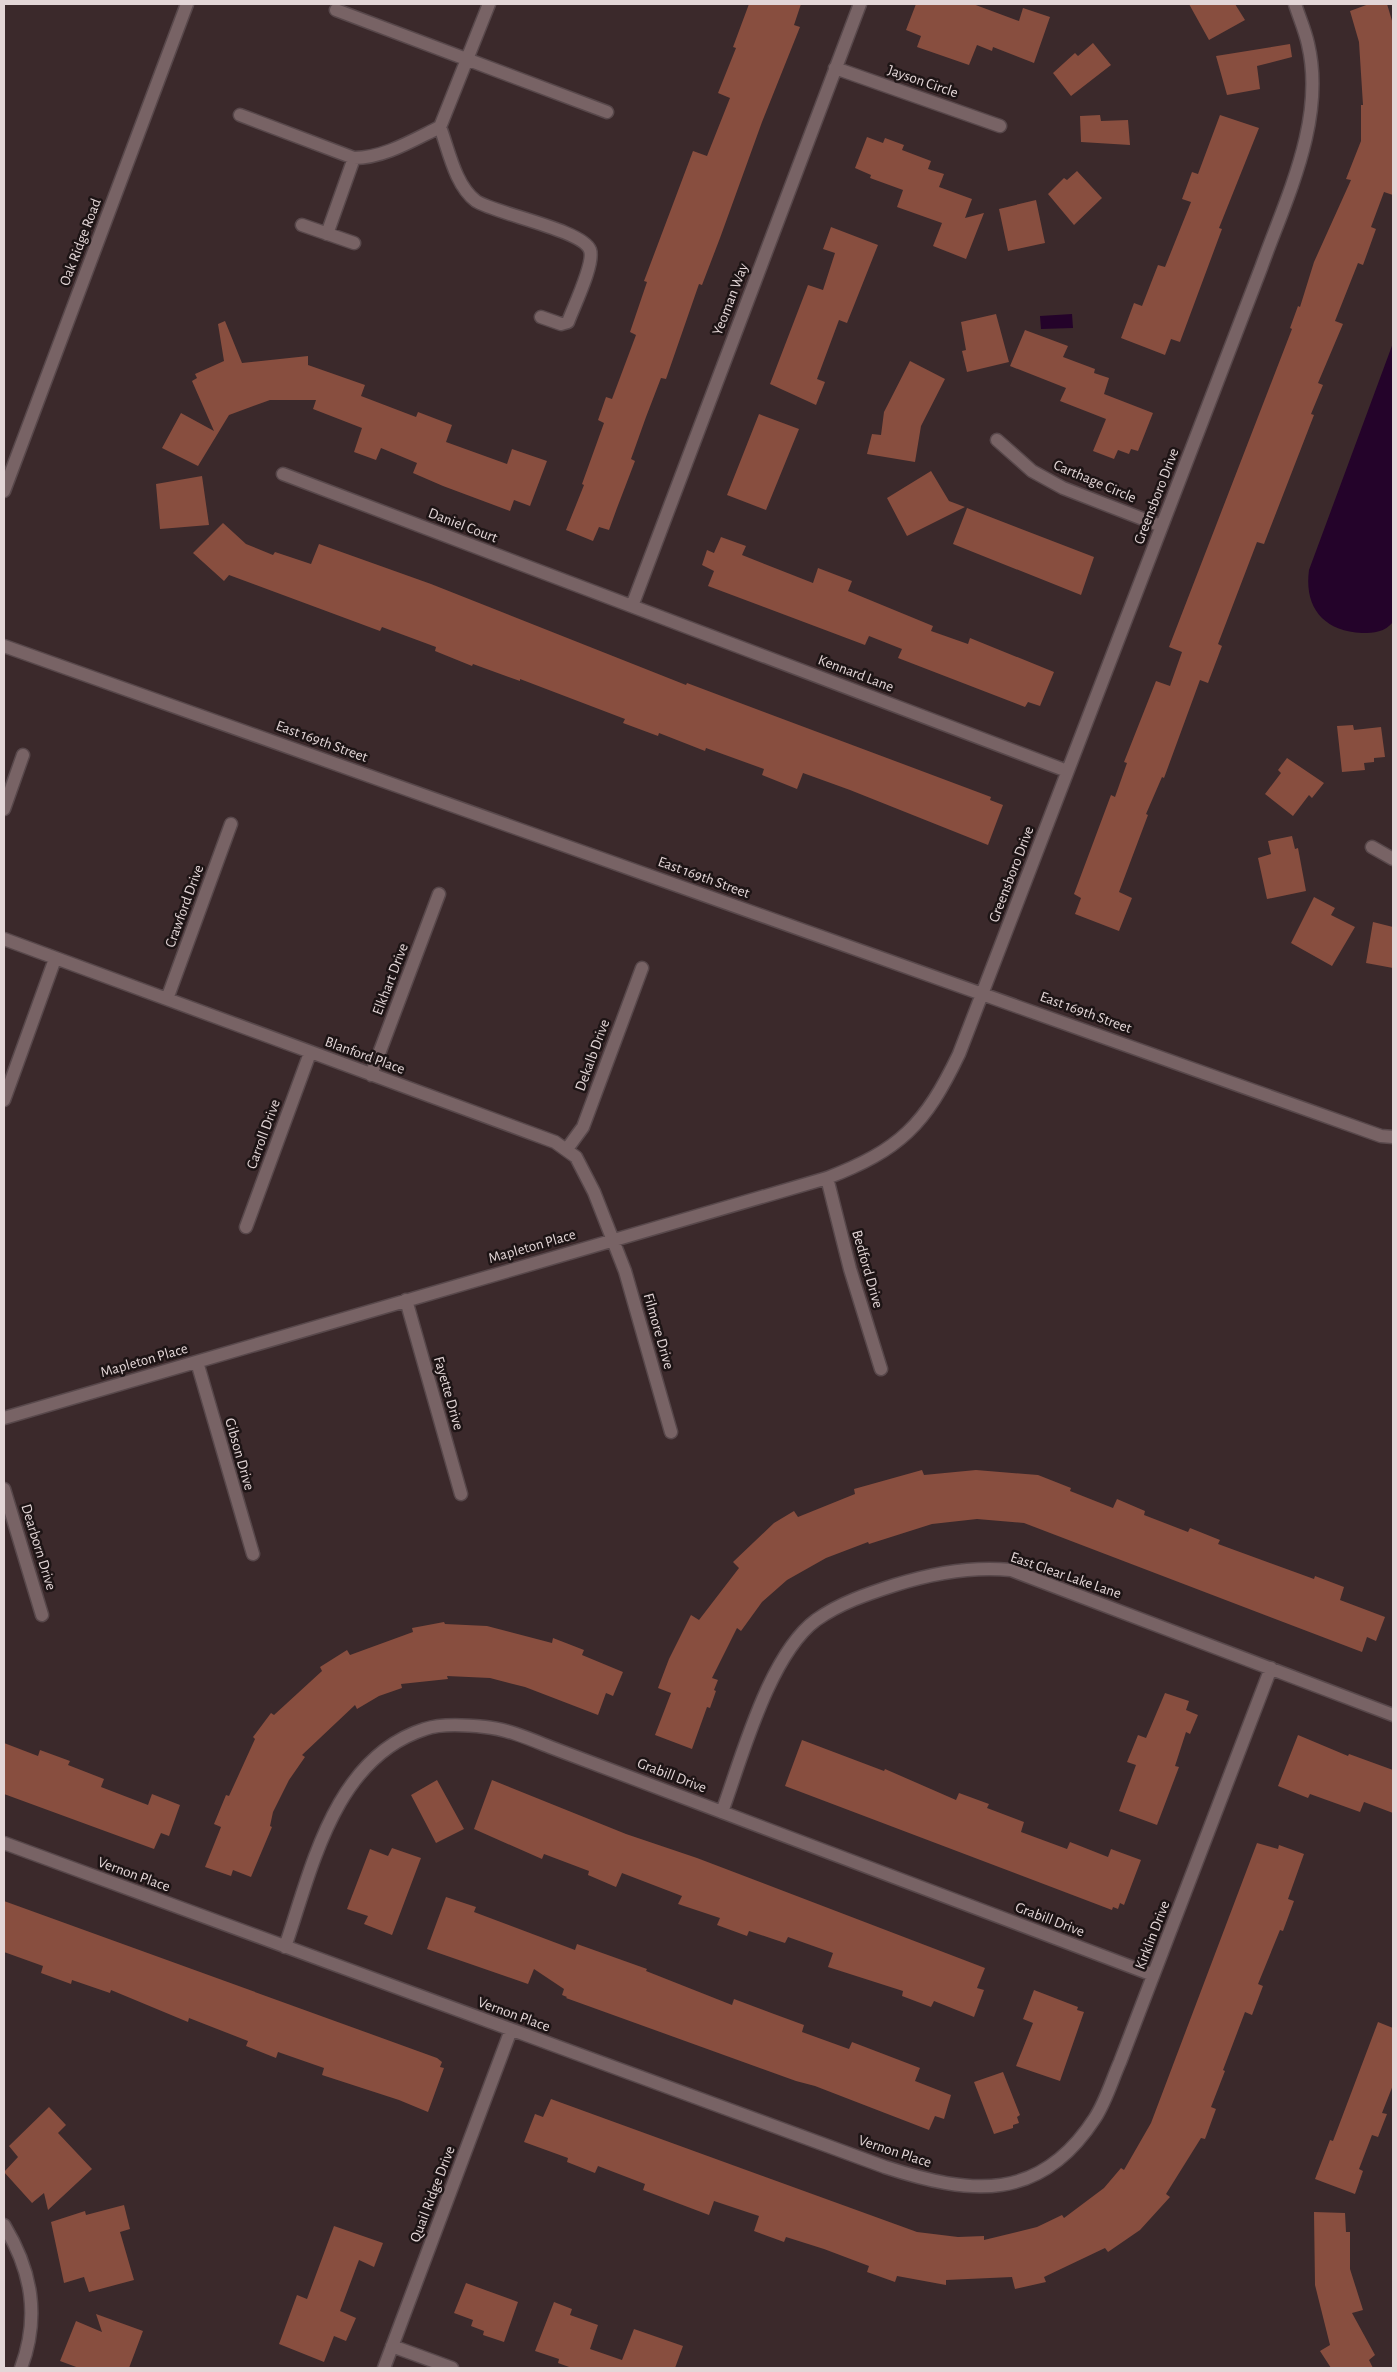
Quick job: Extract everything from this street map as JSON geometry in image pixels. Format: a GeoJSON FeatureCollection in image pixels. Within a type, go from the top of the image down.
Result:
{"type":"FeatureCollection","features":[{"type":"Feature","properties":{"kind":"street","name":"Oak Ridge Road"},"geometry":{"type":"LineString","coordinates":[[4,491],[187,4]]}},
{"type":"Feature","properties":{"kind":"street"},"geometry":{"type":"LineString","coordinates":[[488,4],[440,127],[462,186],[477,201],[540,223],[585,243],[590,250],[590,262],[568,322],[561,324],[541,317]]}},
{"type":"Feature","properties":{"kind":"street","name":"Yeoman Way"},"geometry":{"type":"LineString","coordinates":[[632,606],[860,4]]}},
{"type":"Feature","properties":{"kind":"street","name":"Greensboro Drive"},"geometry":{"type":"LineString","coordinates":[[982,993],[1261,268],[1301,155],[1311,114],[1312,82],[1308,44],[1295,4]]}},
{"type":"Feature","properties":{"kind":"street"},"geometry":{"type":"LineString","coordinates":[[336,10],[607,112]]}},
{"type":"Feature","properties":{"kind":"street","name":"Jayson Circle"},"geometry":{"type":"LineString","coordinates":[[835,68],[1000,126]]}},
{"type":"Feature","properties":{"kind":"street"},"geometry":{"type":"LineString","coordinates":[[240,115],[354,158],[368,158],[397,148],[440,127]]}},
{"type":"Feature","properties":{"kind":"street"},"geometry":{"type":"LineString","coordinates":[[328,234],[354,158]]}},
{"type":"Feature","properties":{"kind":"street"},"geometry":{"type":"LineString","coordinates":[[302,226],[354,243]]}},
{"type":"Feature","properties":{"kind":"street","name":"Carthage Circle"},"geometry":{"type":"LineString","coordinates":[[997,440],[1032,471],[1063,488],[1161,526]]}},
{"type":"Feature","properties":{"kind":"street","name":"Daniel Court"},"geometry":{"type":"LineString","coordinates":[[283,474],[632,606]]}},
{"type":"Feature","properties":{"kind":"street","name":"Kennard Lane"},"geometry":{"type":"LineString","coordinates":[[632,606],[1068,771]]}},
{"type":"Feature","properties":{"kind":"street","name":"East 169th Street"},"geometry":{"type":"LineString","coordinates":[[4,646],[1382,1136],[1393,1137]]}},
{"type":"Feature","properties":{"kind":"street"},"geometry":{"type":"LineString","coordinates":[[4,809],[23,756]]}},
{"type":"Feature","properties":{"kind":"street","name":"Crawford Drive"},"geometry":{"type":"LineString","coordinates":[[167,1000],[231,824]]}},
{"type":"Feature","properties":{"kind":"street"},"geometry":{"type":"LineString","coordinates":[[1372,847],[1393,859]]}},
{"type":"Feature","properties":{"kind":"street","name":"Elkhart Drive"},"geometry":{"type":"LineString","coordinates":[[371,1075],[439,894]]}},
{"type":"Feature","properties":{"kind":"street","name":"Blanford Place"},"geometry":{"type":"LineString","coordinates":[[4,939],[555,1142],[567,1150],[580,1164],[594,1192],[613,1240]]}},
{"type":"Feature","properties":{"kind":"street"},"geometry":{"type":"LineString","coordinates":[[4,1100],[55,959]]}},
{"type":"Feature","properties":{"kind":"street","name":"Dekalb Drive"},"geometry":{"type":"LineString","coordinates":[[567,1150],[583,1127],[642,968]]}},
{"type":"Feature","properties":{"kind":"street","name":"Mapleton Place"},"geometry":{"type":"LineString","coordinates":[[4,1418],[827,1178],[881,1154],[904,1137],[930,1108],[959,1054],[982,993]]}},
{"type":"Feature","properties":{"kind":"street","name":"Carroll Drive"},"geometry":{"type":"LineString","coordinates":[[246,1227],[310,1053]]}},
{"type":"Feature","properties":{"kind":"street","name":"Bedford Drive"},"geometry":{"type":"LineString","coordinates":[[827,1178],[850,1269],[880,1369]]}},
{"type":"Feature","properties":{"kind":"street","name":"Filmore Drive"},"geometry":{"type":"LineString","coordinates":[[613,1240],[625,1271],[671,1432]]}},
{"type":"Feature","properties":{"kind":"street","name":"Fayette Drive"},"geometry":{"type":"LineString","coordinates":[[406,1300],[461,1494]]}},
{"type":"Feature","properties":{"kind":"street","name":"Gibson Drive"},"geometry":{"type":"LineString","coordinates":[[196,1362],[253,1554]]}},
{"type":"Feature","properties":{"kind":"street","name":"Dearborn Drive"},"geometry":{"type":"LineString","coordinates":[[4,1488],[42,1615]]}},
{"type":"Feature","properties":{"kind":"street","name":"East Clear Lake Lane"},"geometry":{"type":"LineString","coordinates":[[722,1812],[765,1695],[777,1668],[793,1642],[815,1621],[839,1606],[903,1583],[966,1569],[986,1567],[1011,1570],[1393,1715]]}},
{"type":"Feature","properties":{"kind":"street","name":"Kirklin Drive"},"geometry":{"type":"LineString","coordinates":[[1019,2180],[1038,2174],[1059,2159],[1079,2140],[1096,2116],[1153,1975],[1271,1668]]}},
{"type":"Feature","properties":{"kind":"street","name":"Grabill Drive"},"geometry":{"type":"LineString","coordinates":[[285,1947],[320,1845],[336,1809],[348,1788],[370,1763],[389,1748],[425,1729],[447,1726],[500,1729],[1153,1975]]}},
{"type":"Feature","properties":{"kind":"street","name":"Vernon Place"},"geometry":{"type":"LineString","coordinates":[[4,1843],[925,2180],[952,2185],[982,2187],[1019,2180]]}},
{"type":"Feature","properties":{"kind":"street","name":"Quail Ridge Drive"},"geometry":{"type":"LineString","coordinates":[[384,2368],[511,2030]]}},
{"type":"Feature","properties":{"kind":"street"},"geometry":{"type":"LineString","coordinates":[[4,2225],[24,2264],[32,2290],[30,2334],[21,2368]]}},
{"type":"Feature","properties":{"kind":"street"},"geometry":{"type":"LineString","coordinates":[[392,2346],[452,2368]]}},
{"type":"Feature","properties":{"kind":"shaded area"},"geometry":{"type":"Polygon","coordinates":[[[1072,314],[1073,328],[1041,329],[1040,316],[1072,314]]]}},
{"type":"Feature","properties":{"kind":"shaded area"},"geometry":{"type":"Polygon","coordinates":[[[1393,343],[1393,622],[1383,630],[1362,633],[1337,628],[1319,615],[1313,606],[1310,595],[1308,583],[1309,570],[1393,343]]]}},
{"type":"Feature","properties":{"kind":"building"},"geometry":{"type":"Polygon","coordinates":[[[749,4],[801,4],[794,25],[800,27],[762,122],[702,285],[699,284],[666,379],[661,378],[646,417],[631,459],[635,461],[609,530],[599,527],[593,541],[566,530],[584,485],[582,484],[604,423],[598,420],[606,397],[612,399],[636,335],[630,332],[647,282],[644,281],[693,151],[707,156],[730,98],[718,93],[736,48],[733,47],[749,4]]]}},
{"type":"Feature","properties":{"kind":"building"},"geometry":{"type":"Polygon","coordinates":[[[916,4],[973,4],[1019,21],[1023,8],[1050,17],[1034,63],[993,47],[992,51],[977,45],[969,65],[917,47],[921,36],[906,30],[916,4]]]}},
{"type":"Feature","properties":{"kind":"building"},"geometry":{"type":"Polygon","coordinates":[[[1189,4],[1235,4],[1245,20],[1209,40],[1189,4]]]}},
{"type":"Feature","properties":{"kind":"building"},"geometry":{"type":"Polygon","coordinates":[[[1369,4],[1387,4],[1393,24],[1393,195],[1384,192],[1371,227],[1376,229],[1363,265],[1358,263],[1335,321],[1343,324],[1318,383],[1323,385],[1311,414],[1314,415],[1264,544],[1257,542],[1218,644],[1222,646],[1208,683],[1200,680],[1164,778],[1162,777],[1146,814],[1148,815],[1119,892],[1132,898],[1119,931],[1075,914],[1081,898],[1074,894],[1111,795],[1115,797],[1127,763],[1124,762],[1156,681],[1170,686],[1182,652],[1169,647],[1292,329],[1290,328],[1298,306],[1300,307],[1314,262],[1351,180],[1346,179],[1361,141],[1361,105],[1363,105],[1359,42],[1350,11],[1369,4]]]}},
{"type":"Feature","properties":{"kind":"building"},"geometry":{"type":"Polygon","coordinates":[[[1093,43],[1111,65],[1071,96],[1053,73],[1075,53],[1078,56],[1093,43]]]}},
{"type":"Feature","properties":{"kind":"building"},"geometry":{"type":"Polygon","coordinates":[[[1290,44],[1292,57],[1257,66],[1260,89],[1227,95],[1216,56],[1290,44]]]}},
{"type":"Feature","properties":{"kind":"building"},"geometry":{"type":"Polygon","coordinates":[[[1100,115],[1101,121],[1128,120],[1130,145],[1081,142],[1080,116],[1100,115]]]}},
{"type":"Feature","properties":{"kind":"building"},"geometry":{"type":"Polygon","coordinates":[[[1220,115],[1259,128],[1219,228],[1222,229],[1180,342],[1171,339],[1165,355],[1121,338],[1134,303],[1142,306],[1158,265],[1165,267],[1191,202],[1182,199],[1192,172],[1198,174],[1220,115]]]}},
{"type":"Feature","properties":{"kind":"building"},"geometry":{"type":"Polygon","coordinates":[[[867,137],[883,143],[885,138],[904,145],[902,150],[931,161],[928,169],[944,174],[939,187],[972,199],[965,218],[984,213],[966,259],[933,246],[942,223],[897,207],[903,190],[870,178],[871,175],[855,168],[867,137]]]}},
{"type":"Feature","properties":{"kind":"building"},"geometry":{"type":"Polygon","coordinates":[[[1077,171],[1102,198],[1074,225],[1048,194],[1064,178],[1067,180],[1077,171]]]}},
{"type":"Feature","properties":{"kind":"building"},"geometry":{"type":"Polygon","coordinates":[[[1036,200],[1045,243],[1008,251],[999,209],[1036,200]]]}},
{"type":"Feature","properties":{"kind":"building"},"geometry":{"type":"Polygon","coordinates":[[[831,227],[878,245],[847,323],[839,320],[817,379],[825,382],[816,405],[770,384],[808,285],[823,290],[835,253],[823,249],[831,227]]]}},
{"type":"Feature","properties":{"kind":"building"},"geometry":{"type":"Polygon","coordinates":[[[996,314],[1009,362],[967,372],[962,351],[966,350],[961,322],[996,314]]]}},
{"type":"Feature","properties":{"kind":"building"},"geometry":{"type":"Polygon","coordinates":[[[225,321],[242,363],[308,356],[308,365],[365,385],[361,396],[416,417],[418,412],[452,425],[446,442],[507,464],[512,449],[547,461],[530,506],[514,500],[510,511],[443,486],[413,473],[417,463],[381,448],[376,460],[354,452],[362,428],[313,409],[316,400],[270,400],[229,415],[198,466],[162,448],[181,413],[214,431],[192,381],[197,378],[195,374],[224,361],[218,324],[225,321]]]}},
{"type":"Feature","properties":{"kind":"building"},"geometry":{"type":"Polygon","coordinates":[[[1025,330],[1068,346],[1063,357],[1095,369],[1094,373],[1109,378],[1104,394],[1153,413],[1138,451],[1131,449],[1129,454],[1118,450],[1114,459],[1093,451],[1106,419],[1060,401],[1066,388],[1010,366],[1025,330]]]}},
{"type":"Feature","properties":{"kind":"building"},"geometry":{"type":"Polygon","coordinates":[[[910,361],[945,379],[921,426],[915,462],[867,454],[872,434],[881,435],[884,412],[910,361]]]}},
{"type":"Feature","properties":{"kind":"building"},"geometry":{"type":"Polygon","coordinates":[[[759,414],[799,429],[766,510],[727,495],[759,414]]]}},
{"type":"Feature","properties":{"kind":"building"},"geometry":{"type":"Polygon","coordinates":[[[931,471],[949,501],[965,507],[907,536],[887,498],[931,471]]]}},
{"type":"Feature","properties":{"kind":"building"},"geometry":{"type":"Polygon","coordinates":[[[202,476],[209,525],[160,529],[156,484],[202,476]]]}},
{"type":"Feature","properties":{"kind":"building"},"geometry":{"type":"Polygon","coordinates":[[[967,508],[1094,557],[1081,595],[953,544],[967,508]]]}},
{"type":"Feature","properties":{"kind":"building"},"geometry":{"type":"Polygon","coordinates":[[[223,523],[246,544],[273,555],[275,552],[311,564],[319,544],[431,584],[686,685],[687,683],[991,797],[990,800],[1003,805],[988,845],[803,773],[797,789],[762,775],[764,769],[706,748],[705,751],[659,733],[658,736],[623,723],[625,719],[520,679],[520,681],[473,664],[472,666],[435,651],[436,647],[382,627],[380,631],[229,575],[224,581],[193,553],[223,523]]]}},
{"type":"Feature","properties":{"kind":"building"},"geometry":{"type":"Polygon","coordinates":[[[721,537],[746,546],[742,555],[813,583],[818,568],[852,581],[848,591],[933,626],[931,631],[968,644],[970,638],[1054,672],[1040,706],[1028,702],[1025,707],[898,658],[902,649],[869,636],[865,645],[708,586],[714,571],[702,565],[707,550],[714,553],[721,537]]]}},
{"type":"Feature","properties":{"kind":"building"},"geometry":{"type":"Polygon","coordinates":[[[1353,725],[1354,730],[1381,727],[1385,757],[1374,758],[1374,762],[1364,763],[1365,770],[1342,772],[1337,726],[1353,725]]]}},
{"type":"Feature","properties":{"kind":"building"},"geometry":{"type":"Polygon","coordinates":[[[1287,758],[1324,783],[1312,798],[1309,795],[1293,816],[1265,794],[1281,773],[1278,770],[1287,758]]]}},
{"type":"Feature","properties":{"kind":"building"},"geometry":{"type":"Polygon","coordinates":[[[1292,836],[1295,849],[1298,848],[1306,891],[1267,899],[1258,858],[1271,854],[1268,841],[1292,836]]]}},
{"type":"Feature","properties":{"kind":"building"},"geometry":{"type":"Polygon","coordinates":[[[1314,897],[1335,908],[1331,915],[1355,927],[1332,966],[1291,943],[1314,897]]]}},
{"type":"Feature","properties":{"kind":"building"},"geometry":{"type":"Polygon","coordinates":[[[1373,922],[1393,927],[1393,968],[1366,963],[1373,922]]]}},
{"type":"Feature","properties":{"kind":"building"},"geometry":{"type":"Polygon","coordinates":[[[922,1470],[924,1475],[976,1470],[1038,1475],[1071,1488],[1070,1491],[1113,1508],[1117,1499],[1145,1511],[1144,1515],[1188,1532],[1190,1528],[1220,1540],[1218,1544],[1314,1579],[1315,1576],[1344,1587],[1340,1600],[1385,1617],[1376,1641],[1367,1637],[1362,1652],[1024,1523],[977,1519],[932,1524],[869,1544],[868,1542],[826,1558],[787,1580],[762,1602],[741,1631],[737,1628],[712,1678],[718,1680],[714,1690],[716,1691],[710,1708],[707,1707],[692,1749],[655,1735],[671,1693],[658,1688],[669,1659],[691,1615],[699,1620],[739,1568],[733,1562],[774,1523],[794,1511],[798,1517],[855,1494],[854,1489],[922,1470]]]}},
{"type":"Feature","properties":{"kind":"building"},"geometry":{"type":"Polygon","coordinates":[[[444,1622],[445,1624],[487,1626],[552,1643],[553,1638],[584,1650],[582,1655],[623,1672],[613,1696],[606,1693],[598,1715],[525,1687],[490,1678],[447,1676],[448,1679],[401,1684],[402,1688],[379,1696],[357,1709],[355,1705],[302,1755],[305,1757],[289,1780],[273,1812],[270,1826],[272,1827],[251,1877],[233,1870],[231,1876],[205,1867],[221,1827],[214,1824],[226,1795],[229,1796],[255,1739],[253,1737],[271,1713],[274,1715],[322,1671],[320,1667],[347,1650],[350,1655],[413,1632],[412,1628],[444,1622]]]}},
{"type":"Feature","properties":{"kind":"building"},"geometry":{"type":"Polygon","coordinates":[[[1165,1693],[1189,1701],[1186,1710],[1198,1715],[1190,1734],[1186,1732],[1175,1766],[1179,1767],[1157,1825],[1119,1811],[1136,1765],[1127,1762],[1138,1735],[1146,1738],[1165,1693]]]}},
{"type":"Feature","properties":{"kind":"building"},"geometry":{"type":"Polygon","coordinates":[[[1298,1735],[1348,1756],[1349,1754],[1393,1770],[1393,1813],[1364,1802],[1360,1812],[1310,1794],[1308,1798],[1278,1786],[1298,1735]]]}},
{"type":"Feature","properties":{"kind":"building"},"geometry":{"type":"Polygon","coordinates":[[[802,1740],[884,1771],[885,1769],[956,1800],[959,1793],[989,1804],[987,1808],[1024,1822],[1021,1832],[1067,1849],[1070,1842],[1108,1857],[1111,1849],[1141,1860],[1124,1905],[1120,1903],[1118,1909],[1113,1907],[1112,1910],[785,1786],[802,1740]]]}},
{"type":"Feature","properties":{"kind":"building"},"geometry":{"type":"Polygon","coordinates":[[[4,1743],[38,1756],[40,1750],[70,1761],[68,1765],[104,1779],[101,1787],[148,1805],[152,1794],[180,1805],[169,1836],[161,1833],[154,1849],[4,1794],[4,1743]]]}},
{"type":"Feature","properties":{"kind":"building"},"geometry":{"type":"Polygon","coordinates":[[[437,1780],[464,1829],[436,1843],[411,1795],[437,1780]]]}},
{"type":"Feature","properties":{"kind":"building"},"geometry":{"type":"Polygon","coordinates":[[[492,1780],[626,1834],[697,1858],[985,1968],[977,1988],[984,1990],[974,2017],[934,2001],[931,2007],[902,1996],[903,1991],[828,1967],[833,1953],[788,1937],[785,1943],[749,1931],[747,1936],[717,1925],[720,1918],[678,1904],[682,1896],[622,1873],[616,1887],[588,1875],[589,1871],[544,1854],[542,1859],[474,1829],[492,1780]]]}},
{"type":"Feature","properties":{"kind":"building"},"geometry":{"type":"Polygon","coordinates":[[[1257,1843],[1278,1849],[1279,1845],[1304,1854],[1288,1899],[1294,1901],[1283,1931],[1280,1930],[1258,1984],[1263,1986],[1252,2015],[1245,2012],[1223,2070],[1225,2071],[1211,2107],[1216,2109],[1205,2139],[1201,2138],[1166,2194],[1170,2197],[1140,2230],[1108,2252],[1105,2248],[1044,2277],[1046,2282],[1015,2289],[1012,2277],[946,2280],[946,2285],[897,2276],[895,2282],[867,2272],[869,2266],[824,2249],[786,2237],[784,2242],[754,2231],[759,2216],[714,2201],[709,2215],[643,2190],[645,2184],[598,2166],[595,2173],[567,2162],[568,2158],[524,2142],[535,2114],[543,2117],[551,2099],[917,2232],[958,2237],[984,2236],[984,2240],[1037,2227],[1062,2215],[1064,2218],[1104,2188],[1121,2168],[1124,2170],[1151,2123],[1257,1843]]]}},
{"type":"Feature","properties":{"kind":"building"},"geometry":{"type":"Polygon","coordinates":[[[392,1848],[421,1858],[392,1935],[364,1924],[368,1916],[347,1909],[370,1849],[388,1856],[392,1848]]]}},
{"type":"Feature","properties":{"kind":"building"},"geometry":{"type":"Polygon","coordinates":[[[446,1897],[476,1907],[474,1912],[575,1950],[577,1944],[647,1969],[646,1971],[732,2005],[734,1999],[804,2025],[802,2032],[849,2049],[852,2042],[920,2068],[915,2081],[951,2095],[944,2119],[935,2116],[929,2130],[815,2086],[796,2081],[566,1998],[562,1995],[564,1989],[534,1969],[528,1984],[427,1949],[446,1897]]]}},
{"type":"Feature","properties":{"kind":"building"},"geometry":{"type":"Polygon","coordinates":[[[4,1901],[437,2058],[442,2062],[440,2067],[444,2068],[428,2112],[399,2100],[322,2075],[324,2068],[278,2052],[276,2058],[246,2046],[248,2041],[189,2018],[188,2022],[111,1990],[110,1993],[72,1980],[71,1984],[41,1973],[43,1966],[4,1952],[4,1901]]]}},
{"type":"Feature","properties":{"kind":"building"},"geometry":{"type":"Polygon","coordinates":[[[1034,1990],[1078,2007],[1077,2010],[1084,2012],[1060,2081],[1016,2066],[1033,2023],[1023,2019],[1034,1990]]]}},
{"type":"Feature","properties":{"kind":"building"},"geometry":{"type":"Polygon","coordinates":[[[1378,2022],[1393,2028],[1393,2085],[1382,2113],[1387,2114],[1378,2137],[1372,2135],[1359,2169],[1363,2171],[1355,2194],[1315,2179],[1330,2140],[1333,2141],[1378,2022]]]}},
{"type":"Feature","properties":{"kind":"building"},"geometry":{"type":"Polygon","coordinates":[[[1003,2072],[1020,2115],[1017,2117],[1019,2123],[1013,2125],[1013,2128],[994,2134],[974,2082],[1003,2072]]]}},
{"type":"Feature","properties":{"kind":"building"},"geometry":{"type":"Polygon","coordinates":[[[49,2107],[66,2125],[58,2133],[92,2169],[48,2210],[44,2193],[32,2203],[4,2172],[18,2157],[9,2146],[49,2107]]]}},
{"type":"Feature","properties":{"kind":"building"},"geometry":{"type":"Polygon","coordinates":[[[124,2205],[130,2229],[120,2232],[134,2280],[89,2292],[84,2277],[64,2283],[51,2222],[85,2211],[86,2215],[124,2205]]]}},
{"type":"Feature","properties":{"kind":"building"},"geometry":{"type":"Polygon","coordinates":[[[1314,2212],[1345,2213],[1346,2232],[1350,2232],[1350,2269],[1363,2310],[1352,2313],[1375,2355],[1369,2360],[1373,2368],[1331,2368],[1320,2351],[1330,2345],[1315,2285],[1314,2212]]]}},
{"type":"Feature","properties":{"kind":"building"},"geometry":{"type":"Polygon","coordinates":[[[334,2226],[383,2243],[374,2267],[359,2260],[340,2311],[356,2318],[346,2341],[334,2336],[324,2362],[279,2344],[297,2295],[307,2299],[334,2226]]]}},
{"type":"Feature","properties":{"kind":"building"},"geometry":{"type":"Polygon","coordinates":[[[466,2283],[518,2302],[504,2342],[483,2335],[484,2331],[471,2326],[473,2320],[454,2313],[466,2283]]]}},
{"type":"Feature","properties":{"kind":"building"},"geometry":{"type":"Polygon","coordinates":[[[554,2302],[572,2309],[570,2315],[598,2325],[590,2349],[622,2360],[634,2329],[683,2346],[675,2368],[572,2368],[558,2363],[559,2359],[535,2351],[554,2302]]]}},
{"type":"Feature","properties":{"kind":"building"},"geometry":{"type":"Polygon","coordinates":[[[96,2314],[143,2331],[129,2368],[79,2368],[60,2361],[76,2321],[102,2332],[96,2314]]]}}]}
